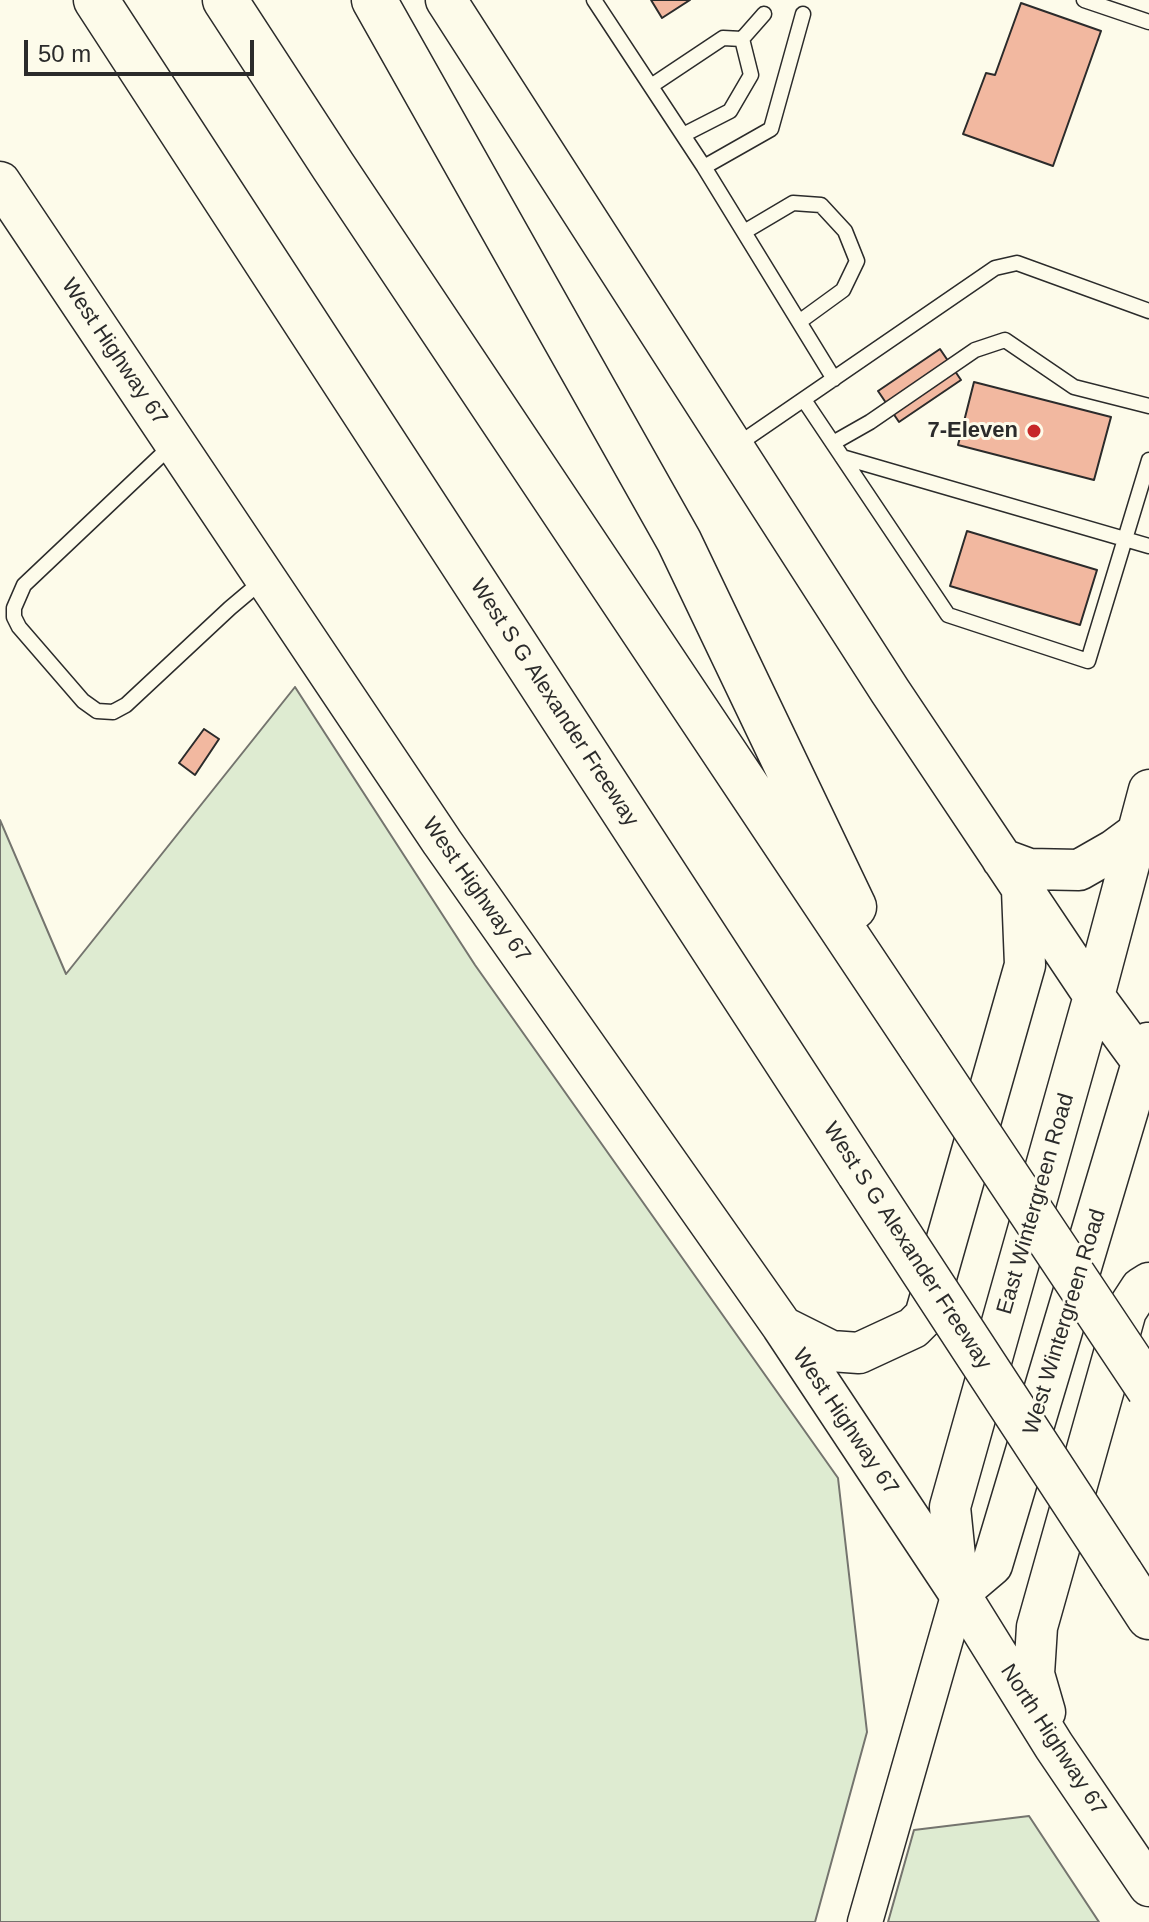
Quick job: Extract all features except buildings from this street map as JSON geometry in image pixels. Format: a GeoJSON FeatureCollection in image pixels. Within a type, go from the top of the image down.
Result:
{"type":"FeatureCollection","features":[{"type":"Feature","properties":{"kind":"highway","name":"West S G Alexander Freeway"},"geometry":{"type":"LineString","coordinates":[[96,0],[1149,1617]]}},
{"type":"Feature","properties":{"kind":"highway"},"geometry":{"type":"LineString","coordinates":[[225,0],[1149,1389]]}},
{"type":"Feature","properties":{"kind":"highway"},"geometry":{"type":"LineString","coordinates":[[374,0],[679,541],[921,1047]]}},
{"type":"Feature","properties":{"kind":"main road"},"geometry":{"type":"LineString","coordinates":[[446,0],[890,691],[1094,996],[1147,1057]]}},
{"type":"Feature","properties":{"kind":"main road","name":"West Highway 67"},"geometry":{"type":"LineString","coordinates":[[0,182],[442,842],[782,1326],[959,1593]]}},
{"type":"Feature","properties":{"kind":"main road"},"geometry":{"type":"LineString","coordinates":[[1094,996],[1149,790]]}},
{"type":"Feature","properties":{"kind":"main road"},"geometry":{"type":"LineString","coordinates":[[1012,874],[1029,869],[1079,870],[1137,833]]}},
{"type":"Feature","properties":{"kind":"main road"},"geometry":{"type":"LineString","coordinates":[[782,1326],[831,1351],[859,1353],[913,1328],[925,1316],[1025,965],[1012,874]]}},
{"type":"Feature","properties":{"kind":"main road","name":"East Wintergreen Road"},"geometry":{"type":"LineString","coordinates":[[959,1593],[950,1507],[1094,996]]}},
{"type":"Feature","properties":{"kind":"main road","name":"West Wintergreen Road"},"geometry":{"type":"LineString","coordinates":[[959,1593],[992,1565],[1147,1057]]}},
{"type":"Feature","properties":{"kind":"main road"},"geometry":{"type":"LineString","coordinates":[[1054,1746],[1034,1674],[1037,1627],[1126,1311],[1141,1288],[1149,1283]]}},
{"type":"Feature","properties":{"kind":"main road","name":"North Highway 67"},"geometry":{"type":"LineString","coordinates":[[959,1593],[1054,1746],[1149,1886]]}},
{"type":"Feature","properties":{"kind":"street","name":"East Wintergreen Road"},"geometry":{"type":"LineString","coordinates":[[865,1922],[959,1593]]}},
{"type":"Feature","properties":{"kind":"lane"},"geometry":{"type":"LineString","coordinates":[[594,0],[704,167],[834,379]]}},
{"type":"Feature","properties":{"kind":"lane"},"geometry":{"type":"LineString","coordinates":[[1084,0],[1149,22]]}},
{"type":"Feature","properties":{"kind":"lane"},"geometry":{"type":"LineString","coordinates":[[742,39],[764,14]]}},
{"type":"Feature","properties":{"kind":"lane"},"geometry":{"type":"LineString","coordinates":[[704,167],[771,129],[803,14]]}},
{"type":"Feature","properties":{"kind":"lane"},"geometry":{"type":"LineString","coordinates":[[651,86],[723,38],[742,39]]}},
{"type":"Feature","properties":{"kind":"lane"},"geometry":{"type":"LineString","coordinates":[[683,135],[730,111],[751,75],[742,39]]}},
{"type":"Feature","properties":{"kind":"lane"},"geometry":{"type":"LineString","coordinates":[[744,232],[793,203],[821,205],[845,231],[857,261],[843,290],[799,322]]}},
{"type":"Feature","properties":{"kind":"lane"},"geometry":{"type":"LineString","coordinates":[[734,448],[995,268],[1017,263],[1149,311]]}},
{"type":"Feature","properties":{"kind":"lane"},"geometry":{"type":"LineString","coordinates":[[833,443],[870,422],[975,350],[1005,340],[1074,387],[1149,406]]}},
{"type":"Feature","properties":{"kind":"lane"},"geometry":{"type":"LineString","coordinates":[[804,400],[948,615],[1088,661],[1149,460]]}},
{"type":"Feature","properties":{"kind":"lane"},"geometry":{"type":"LineString","coordinates":[[174,443],[24,585],[14,608],[19,627],[83,701],[97,711],[113,712],[126,705],[265,578]]}},
{"type":"Feature","properties":{"kind":"lane"},"geometry":{"type":"LineString","coordinates":[[842,457],[1149,546]]}},
{"type":"Feature","properties":{"kind":"green space"},"geometry":{"type":"Polygon","coordinates":[[[295,687],[475,965],[838,1478],[867,1732],[815,1922],[0,1922],[0,820],[66,974],[295,687]]]}},
{"type":"Feature","properties":{"kind":"green space"},"geometry":{"type":"Polygon","coordinates":[[[1029,1816],[1099,1922],[888,1922],[914,1830],[1029,1816]]]}},
{"type":"Feature","properties":{"kind":"place","name":"7-Eleven"},"geometry":{"type":"Point","coordinates":[1034,431]}}]}
